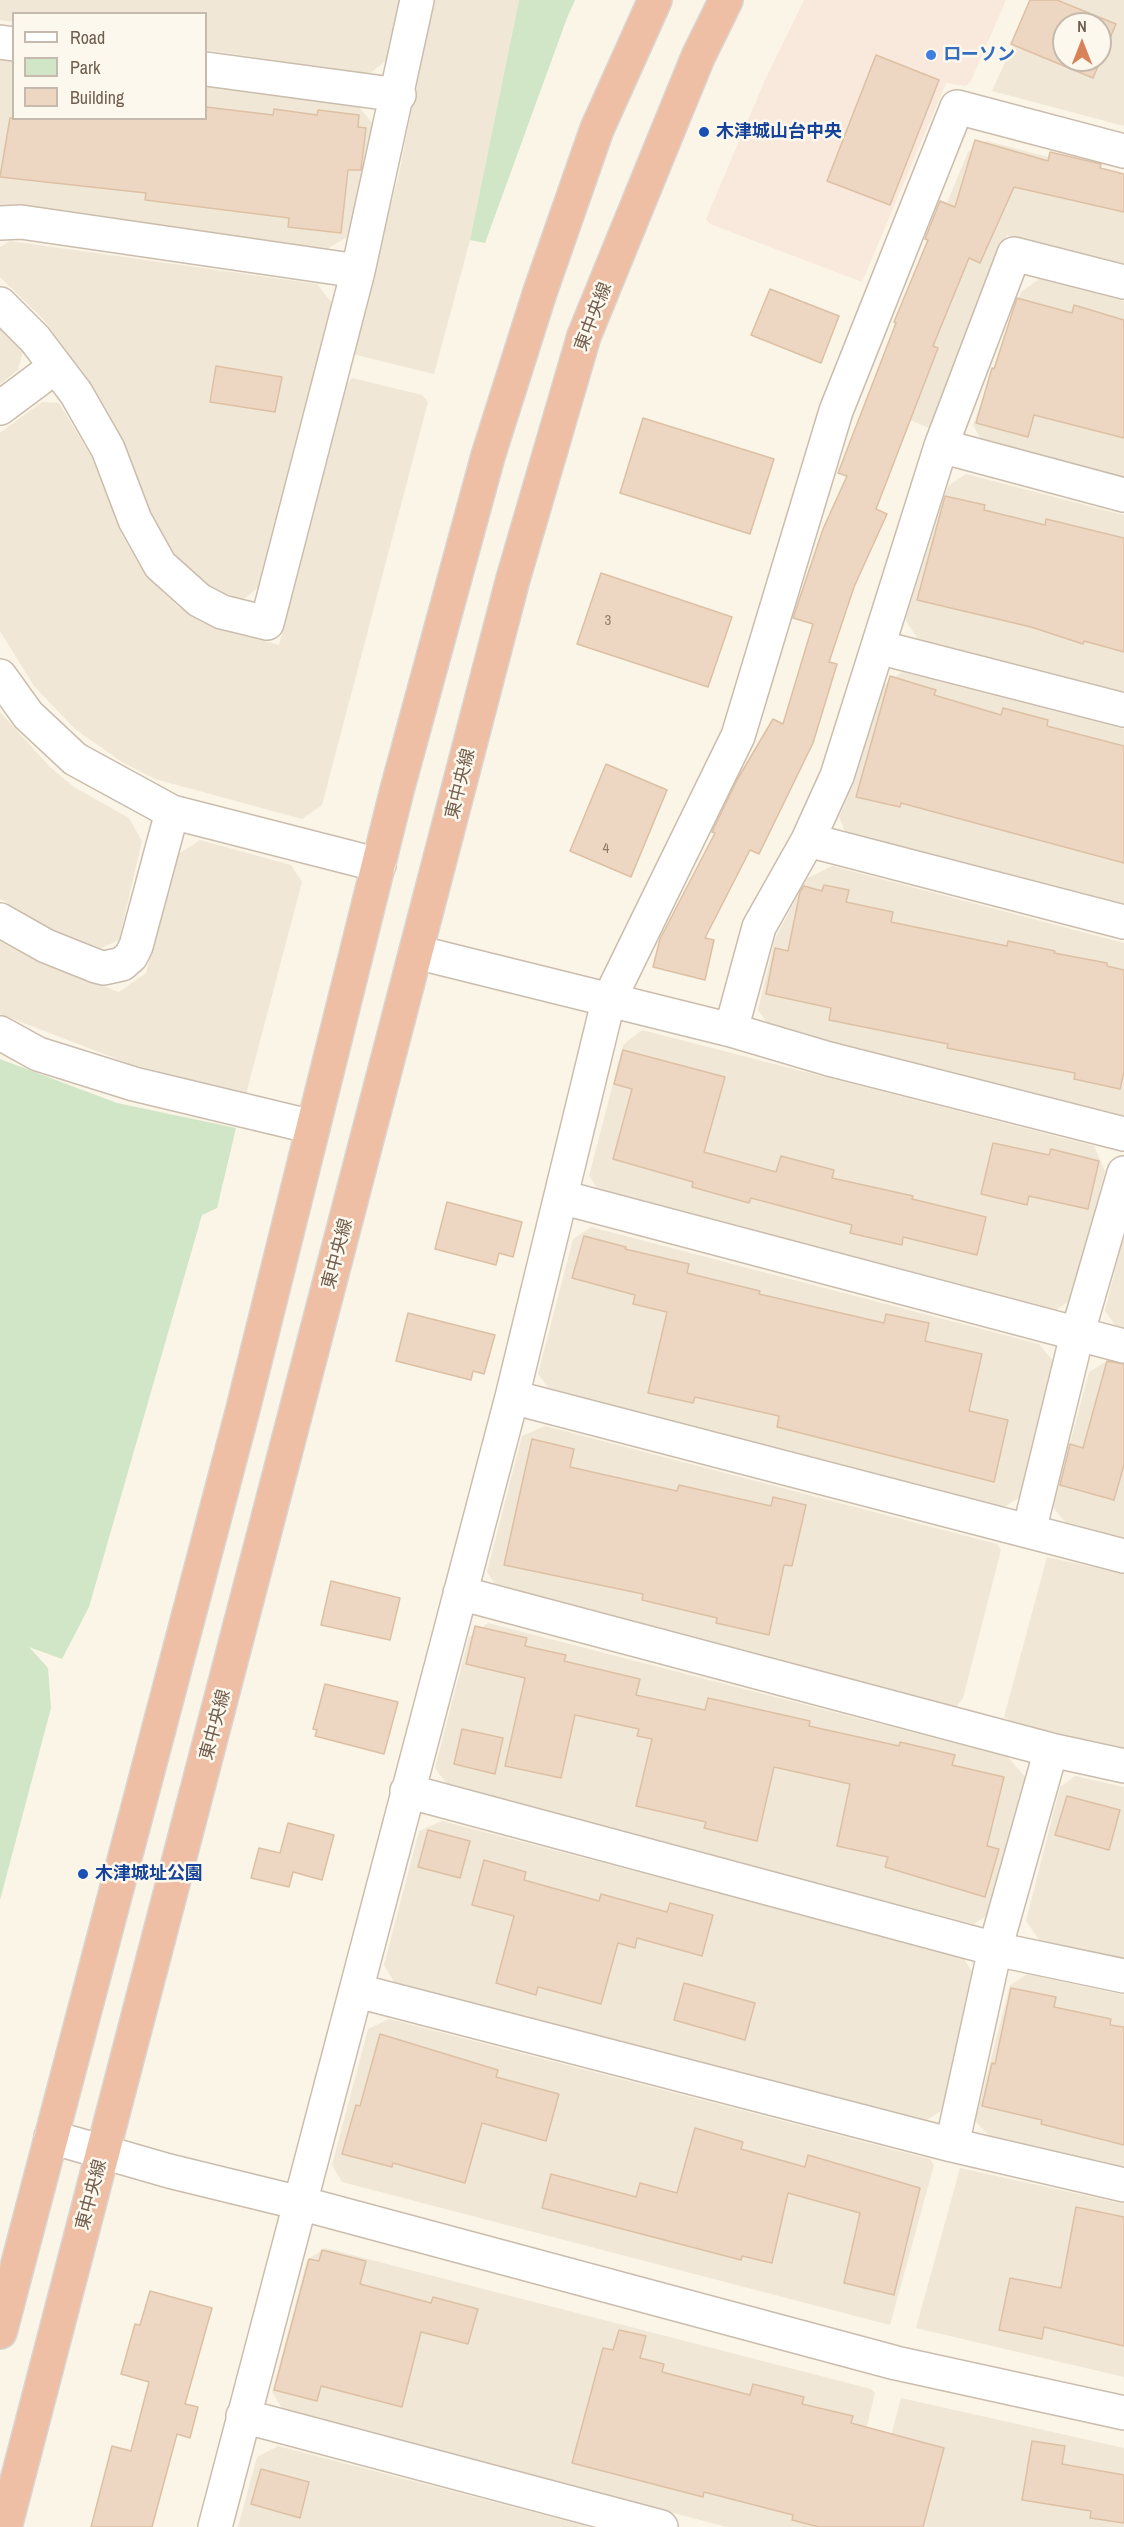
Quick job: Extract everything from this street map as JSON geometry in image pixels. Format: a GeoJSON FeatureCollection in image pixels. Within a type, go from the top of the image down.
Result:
{"type":"FeatureCollection","features":[{"type":"Feature","properties":{"kind":"highway"},"geometry":{"type":"LineString","coordinates":[[0,2332],[243,1409],[413,732],[502,412],[597,129],[655,0]]}},
{"type":"Feature","properties":{"kind":"highway","name":"東中央線"},"geometry":{"type":"LineString","coordinates":[[5,2527],[513,579],[584,336],[698,57],[726,0]]}},
{"type":"Feature","properties":{"kind":"street"},"geometry":{"type":"LineString","coordinates":[[0,304],[36,339],[76,393],[108,449],[135,520],[160,565],[178,584],[206,604],[222,612],[267,624],[358,271],[399,95],[417,0]]}},
{"type":"Feature","properties":{"kind":"street"},"geometry":{"type":"LineString","coordinates":[[207,69],[399,95]]}},
{"type":"Feature","properties":{"kind":"street"},"geometry":{"type":"LineString","coordinates":[[215,2527],[358,1991],[407,1791],[512,1397],[608,1002],[738,736],[836,411],[957,107],[1124,151]]}},
{"type":"Feature","properties":{"kind":"street"},"geometry":{"type":"LineString","coordinates":[[0,223],[33,224],[358,271]]}},
{"type":"Feature","properties":{"kind":"street"},"geometry":{"type":"LineString","coordinates":[[731,1030],[759,927],[808,840],[837,776],[941,446],[1014,254],[1124,282]]}},
{"type":"Feature","properties":{"kind":"street"},"geometry":{"type":"LineString","coordinates":[[0,408],[55,367]]}},
{"type":"Feature","properties":{"kind":"street"},"geometry":{"type":"LineString","coordinates":[[941,446],[1124,495]]}},
{"type":"Feature","properties":{"kind":"street"},"geometry":{"type":"LineString","coordinates":[[878,647],[1124,710]]}},
{"type":"Feature","properties":{"kind":"street"},"geometry":{"type":"LineString","coordinates":[[0,676],[28,715],[75,759],[172,812],[379,865]]}},
{"type":"Feature","properties":{"kind":"street"},"geometry":{"type":"LineString","coordinates":[[0,920],[46,946],[96,966],[104,968],[122,964],[131,956],[136,946],[172,812]]}},
{"type":"Feature","properties":{"kind":"street"},"geometry":{"type":"LineString","coordinates":[[808,840],[1124,922]]}},
{"type":"Feature","properties":{"kind":"street"},"geometry":{"type":"LineString","coordinates":[[416,952],[608,1002],[731,1030],[829,1059],[1124,1134]]}},
{"type":"Feature","properties":{"kind":"street"},"geometry":{"type":"LineString","coordinates":[[0,1033],[38,1054],[134,1084],[313,1127]]}},
{"type":"Feature","properties":{"kind":"street"},"geometry":{"type":"LineString","coordinates":[[1029,1531],[1077,1335],[1124,1173]]}},
{"type":"Feature","properties":{"kind":"street"},"geometry":{"type":"LineString","coordinates":[[561,1197],[1124,1346]]}},
{"type":"Feature","properties":{"kind":"street"},"geometry":{"type":"LineString","coordinates":[[512,1397],[1124,1556]]}},
{"type":"Feature","properties":{"kind":"street"},"geometry":{"type":"LineString","coordinates":[[460,1593],[1051,1750],[1124,1766]]}},
{"type":"Feature","properties":{"kind":"street"},"geometry":{"type":"LineString","coordinates":[[952,2145],[995,1949],[1051,1750]]}},
{"type":"Feature","properties":{"kind":"street"},"geometry":{"type":"LineString","coordinates":[[407,1791],[995,1949],[1124,1976]]}},
{"type":"Feature","properties":{"kind":"street"},"geometry":{"type":"LineString","coordinates":[[358,1991],[952,2145],[1124,2186]]}},
{"type":"Feature","properties":{"kind":"street"},"geometry":{"type":"LineString","coordinates":[[51,2137],[896,2363],[1124,2413]]}},
{"type":"Feature","properties":{"kind":"street"},"geometry":{"type":"LineString","coordinates":[[243,2416],[661,2527]]}},
{"type":"Feature","properties":{"kind":"shaded area"},"geometry":{"type":"Polygon","coordinates":[[[0,0],[400,0],[388,59],[369,74],[207,50],[207,12],[12,12],[12,22],[0,20],[0,0]]]}},
{"type":"Feature","properties":{"kind":"shaded area"},"geometry":{"type":"Polygon","coordinates":[[[433,0],[519,0],[470,240],[434,374],[352,354],[399,174],[433,0]]]}},
{"type":"Feature","properties":{"kind":"shaded area"},"geometry":{"type":"Polygon","coordinates":[[[804,0],[1006,0],[970,83],[965,86],[946,83],[862,282],[710,224],[706,219],[765,80],[804,0]]]}},
{"type":"Feature","properties":{"kind":"shaded area"},"geometry":{"type":"Polygon","coordinates":[[[1033,0],[1124,0],[1124,126],[992,91],[1033,0]]]}},
{"type":"Feature","properties":{"kind":"shaded area"},"geometry":{"type":"Polygon","coordinates":[[[0,55],[12,57],[12,120],[207,120],[207,85],[359,107],[374,125],[349,236],[325,250],[0,208],[0,55]]]}},
{"type":"Feature","properties":{"kind":"shaded area"},"geometry":{"type":"Polygon","coordinates":[[[987,141],[1124,177],[1124,265],[1007,235],[934,422],[929,428],[870,403],[900,316],[968,152],[987,141]]]}},
{"type":"Feature","properties":{"kind":"shaded area"},"geometry":{"type":"Polygon","coordinates":[[[10,241],[317,284],[332,303],[260,586],[240,602],[203,585],[175,559],[155,529],[122,440],[86,376],[43,319],[0,277],[0,247],[10,241]]]}},
{"type":"Feature","properties":{"kind":"shaded area"},"geometry":{"type":"Polygon","coordinates":[[[1039,279],[1124,301],[1124,478],[981,440],[973,425],[1021,292],[1039,279]]]}},
{"type":"Feature","properties":{"kind":"shaded area"},"geometry":{"type":"Polygon","coordinates":[[[0,327],[23,351],[18,370],[0,384],[0,327]]]}},
{"type":"Feature","properties":{"kind":"shaded area"},"geometry":{"type":"Polygon","coordinates":[[[352,378],[422,395],[428,402],[322,805],[302,819],[155,779],[122,762],[75,729],[34,686],[0,631],[0,433],[42,402],[59,403],[91,456],[122,535],[145,574],[177,606],[195,618],[215,628],[279,645],[347,384],[352,378]]]}},
{"type":"Feature","properties":{"kind":"shaded area"},"geometry":{"type":"Polygon","coordinates":[[[966,474],[1124,515],[1124,692],[918,639],[905,620],[948,486],[966,474]]]}},
{"type":"Feature","properties":{"kind":"shaded area"},"geometry":{"type":"Polygon","coordinates":[[[902,672],[1124,729],[1124,908],[846,834],[839,817],[854,782],[884,685],[902,672]]]}},
{"type":"Feature","properties":{"kind":"shaded area"},"geometry":{"type":"Polygon","coordinates":[[[0,712],[50,767],[74,787],[129,818],[142,841],[119,940],[99,949],[54,930],[0,899],[0,712]]]}},
{"type":"Feature","properties":{"kind":"shaded area"},"geometry":{"type":"Polygon","coordinates":[[[200,840],[291,865],[302,882],[246,1094],[130,1064],[0,1014],[0,941],[36,961],[119,992],[146,973],[177,855],[200,840]]]}},
{"type":"Feature","properties":{"kind":"shaded area"},"geometry":{"type":"Polygon","coordinates":[[[832,866],[1124,943],[1124,1118],[769,1026],[758,1010],[775,939],[806,879],[832,866]]]}},
{"type":"Feature","properties":{"kind":"shaded area"},"geometry":{"type":"Polygon","coordinates":[[[642,1030],[1094,1146],[1105,1171],[1071,1300],[1053,1312],[600,1193],[589,1176],[623,1045],[642,1030]]]}},
{"type":"Feature","properties":{"kind":"shaded area"},"geometry":{"type":"Polygon","coordinates":[[[591,1227],[1039,1344],[1055,1363],[1020,1497],[1001,1509],[552,1393],[538,1374],[573,1239],[591,1227]]]}},
{"type":"Feature","properties":{"kind":"shaded area"},"geometry":{"type":"Polygon","coordinates":[[[1124,1234],[1124,1330],[1118,1329],[1105,1311],[1124,1234]]]}},
{"type":"Feature","properties":{"kind":"shaded area"},"geometry":{"type":"Polygon","coordinates":[[[1105,1362],[1124,1366],[1124,1541],[1068,1526],[1053,1507],[1089,1372],[1105,1362]]]}},
{"type":"Feature","properties":{"kind":"shaded area"},"geometry":{"type":"Polygon","coordinates":[[[545,1426],[997,1544],[1001,1550],[963,1698],[955,1708],[498,1589],[487,1572],[522,1436],[545,1426]]]}},
{"type":"Feature","properties":{"kind":"shaded area"},"geometry":{"type":"Polygon","coordinates":[[[1047,1557],[1124,1574],[1124,1750],[1016,1724],[1004,1717],[1047,1557]]]}},
{"type":"Feature","properties":{"kind":"shaded area"},"geometry":{"type":"Polygon","coordinates":[[[488,1623],[1008,1757],[1026,1778],[992,1912],[974,1924],[449,1787],[435,1768],[469,1637],[488,1623]]]}},
{"type":"Feature","properties":{"kind":"shaded area"},"geometry":{"type":"Polygon","coordinates":[[[1075,1776],[1124,1787],[1124,1959],[1040,1941],[1026,1921],[1060,1787],[1075,1776]]]}},
{"type":"Feature","properties":{"kind":"shaded area"},"geometry":{"type":"Polygon","coordinates":[[[442,1821],[963,1957],[975,1977],[941,2111],[925,2121],[396,1985],[384,1965],[419,1831],[442,1821]]]}},
{"type":"Feature","properties":{"kind":"shaded area"},"geometry":{"type":"Polygon","coordinates":[[[1027,1974],[1124,1995],[1124,2168],[992,2139],[975,2121],[1010,1985],[1027,1974]]]}},
{"type":"Feature","properties":{"kind":"shaded area"},"geometry":{"type":"Polygon","coordinates":[[[389,2019],[930,2159],[934,2165],[890,2325],[342,2182],[332,2165],[368,2029],[389,2019]]]}},
{"type":"Feature","properties":{"kind":"shaded area"},"geometry":{"type":"Polygon","coordinates":[[[960,2168],[1124,2204],[1124,2377],[916,2328],[960,2168]]]}},
{"type":"Feature","properties":{"kind":"shaded area"},"geometry":{"type":"Polygon","coordinates":[[[325,2248],[871,2389],[875,2393],[842,2527],[727,2527],[284,2411],[272,2392],[307,2260],[325,2248]]]}},
{"type":"Feature","properties":{"kind":"shaded area"},"geometry":{"type":"Polygon","coordinates":[[[901,2398],[1124,2448],[1124,2527],[867,2527],[901,2398]]]}},
{"type":"Feature","properties":{"kind":"shaded area"},"geometry":{"type":"Polygon","coordinates":[[[278,2446],[590,2527],[238,2527],[257,2457],[278,2446]]]}},
{"type":"Feature","properties":{"kind":"green space"},"geometry":{"type":"Polygon","coordinates":[[[519,0],[575,0],[485,243],[470,240],[519,0]]]}},
{"type":"Feature","properties":{"kind":"green space"},"geometry":{"type":"Polygon","coordinates":[[[0,1059],[117,1103],[236,1128],[217,1208],[202,1215],[89,1607],[62,1659],[29,1647],[48,1668],[51,1708],[0,1900],[0,1059]]]}},
{"type":"Feature","properties":{"kind":"building"},"geometry":{"type":"Polygon","coordinates":[[[1030,0],[1057,0],[1086,12],[1052,12],[1052,61],[1011,44],[1030,0]]]}},
{"type":"Feature","properties":{"kind":"building"},"geometry":{"type":"Polygon","coordinates":[[[876,55],[939,80],[890,205],[827,181],[876,55]]]}},
{"type":"Feature","properties":{"kind":"building"},"geometry":{"type":"Polygon","coordinates":[[[1079,72],[1096,72],[1093,78],[1079,72]]]}},
{"type":"Feature","properties":{"kind":"building"},"geometry":{"type":"Polygon","coordinates":[[[207,107],[273,115],[274,109],[317,115],[318,110],[359,115],[358,127],[366,128],[361,170],[348,170],[341,233],[288,227],[289,218],[145,200],[146,193],[0,177],[10,118],[12,120],[207,120],[207,107]]]}},
{"type":"Feature","properties":{"kind":"building"},"geometry":{"type":"Polygon","coordinates":[[[975,140],[1048,161],[1050,152],[1101,164],[1100,168],[1124,174],[1124,212],[1014,187],[980,263],[969,258],[933,346],[938,348],[876,509],[887,514],[854,587],[829,662],[837,664],[813,743],[759,854],[750,850],[705,938],[714,940],[705,980],[653,967],[660,939],[715,833],[712,832],[737,780],[773,719],[783,724],[813,624],[793,618],[823,529],[847,476],[838,473],[896,323],[894,322],[928,240],[925,239],[940,201],[955,207],[975,140]]]}},
{"type":"Feature","properties":{"kind":"building"},"geometry":{"type":"Polygon","coordinates":[[[770,289],[839,316],[821,363],[751,335],[770,289]]]}},
{"type":"Feature","properties":{"kind":"building"},"geometry":{"type":"Polygon","coordinates":[[[1017,298],[1072,313],[1074,305],[1124,320],[1124,438],[1034,415],[1028,437],[976,423],[992,368],[994,369],[1017,298]]]}},
{"type":"Feature","properties":{"kind":"building"},"geometry":{"type":"Polygon","coordinates":[[[216,366],[282,377],[275,412],[210,402],[216,366]]]}},
{"type":"Feature","properties":{"kind":"building"},"geometry":{"type":"Polygon","coordinates":[[[643,418],[774,459],[750,534],[620,493],[643,418]]]}},
{"type":"Feature","properties":{"kind":"building"},"geometry":{"type":"Polygon","coordinates":[[[945,496],[985,505],[984,510],[1045,525],[1046,519],[1124,538],[1124,652],[1084,641],[1083,644],[1031,627],[917,600],[945,496]]]}},
{"type":"Feature","properties":{"kind":"building"},"geometry":{"type":"Polygon","coordinates":[[[601,573],[732,617],[708,687],[577,644],[601,573]]]}},
{"type":"Feature","properties":{"kind":"building"},"geometry":{"type":"Polygon","coordinates":[[[890,676],[936,690],[934,695],[1001,715],[1003,708],[1048,720],[1047,726],[1124,746],[1124,863],[901,803],[900,807],[856,797],[890,676]]]}},
{"type":"Feature","properties":{"kind":"building"},"geometry":{"type":"Polygon","coordinates":[[[606,764],[667,790],[631,877],[570,851],[606,764]]]}},
{"type":"Feature","properties":{"kind":"building"},"geometry":{"type":"Polygon","coordinates":[[[824,885],[849,890],[846,902],[893,912],[891,922],[1007,946],[1008,941],[1107,963],[1107,966],[1124,970],[1124,1072],[1120,1089],[1074,1079],[1075,1073],[947,1048],[948,1044],[829,1020],[831,1008],[766,994],[775,948],[788,951],[800,892],[804,886],[822,891],[824,885]]]}},
{"type":"Feature","properties":{"kind":"building"},"geometry":{"type":"Polygon","coordinates":[[[623,1050],[725,1077],[704,1152],[776,1172],[781,1156],[834,1170],[832,1178],[913,1196],[912,1199],[986,1217],[977,1255],[903,1237],[902,1245],[850,1233],[852,1225],[751,1198],[749,1203],[692,1187],[693,1182],[613,1159],[632,1089],[614,1084],[623,1050]]]}},
{"type":"Feature","properties":{"kind":"building"},"geometry":{"type":"Polygon","coordinates":[[[993,1143],[1049,1155],[1051,1149],[1099,1161],[1088,1209],[1029,1196],[1027,1205],[981,1194],[993,1143]]]}},
{"type":"Feature","properties":{"kind":"building"},"geometry":{"type":"Polygon","coordinates":[[[447,1202],[522,1222],[513,1257],[499,1253],[496,1265],[435,1249],[447,1202]]]}},
{"type":"Feature","properties":{"kind":"building"},"geometry":{"type":"Polygon","coordinates":[[[584,1236],[626,1247],[625,1249],[689,1264],[687,1273],[760,1291],[759,1294],[884,1323],[886,1314],[929,1323],[925,1341],[982,1354],[969,1411],[1008,1420],[994,1482],[777,1427],[779,1416],[695,1397],[693,1403],[648,1393],[667,1312],[633,1304],[635,1295],[572,1278],[584,1236]]]}},
{"type":"Feature","properties":{"kind":"building"},"geometry":{"type":"Polygon","coordinates":[[[408,1313],[495,1335],[484,1374],[473,1371],[471,1380],[396,1361],[408,1313]]]}},
{"type":"Feature","properties":{"kind":"building"},"geometry":{"type":"Polygon","coordinates":[[[1107,1361],[1124,1364],[1124,1465],[1114,1500],[1060,1485],[1070,1444],[1083,1448],[1107,1361]]]}},
{"type":"Feature","properties":{"kind":"building"},"geometry":{"type":"Polygon","coordinates":[[[532,1439],[574,1449],[570,1467],[677,1491],[679,1485],[771,1506],[773,1497],[806,1505],[792,1566],[784,1565],[769,1635],[716,1623],[717,1618],[642,1600],[643,1594],[504,1565],[532,1439]]]}},
{"type":"Feature","properties":{"kind":"building"},"geometry":{"type":"Polygon","coordinates":[[[331,1581],[400,1598],[390,1640],[321,1625],[331,1581]]]}},
{"type":"Feature","properties":{"kind":"building"},"geometry":{"type":"Polygon","coordinates":[[[475,1626],[527,1638],[525,1646],[566,1655],[564,1661],[640,1679],[636,1695],[705,1710],[708,1698],[810,1721],[809,1726],[899,1746],[900,1742],[955,1755],[952,1765],[1004,1777],[987,1846],[999,1849],[985,1897],[885,1867],[888,1857],[837,1846],[850,1784],[774,1767],[757,1841],[704,1828],[706,1822],[636,1806],[652,1739],[637,1736],[639,1729],[575,1715],[561,1778],[505,1766],[525,1678],[466,1664],[475,1626]]]}},
{"type":"Feature","properties":{"kind":"building"},"geometry":{"type":"Polygon","coordinates":[[[325,1684],[398,1702],[384,1754],[315,1736],[317,1730],[313,1729],[325,1684]]]}},
{"type":"Feature","properties":{"kind":"building"},"geometry":{"type":"Polygon","coordinates":[[[462,1729],[503,1738],[495,1774],[454,1764],[462,1729]]]}},
{"type":"Feature","properties":{"kind":"building"},"geometry":{"type":"Polygon","coordinates":[[[1067,1796],[1120,1810],[1109,1850],[1055,1835],[1067,1796]]]}},
{"type":"Feature","properties":{"kind":"building"},"geometry":{"type":"Polygon","coordinates":[[[288,1823],[334,1835],[322,1880],[293,1872],[289,1887],[251,1878],[259,1848],[280,1853],[288,1823]]]}},
{"type":"Feature","properties":{"kind":"building"},"geometry":{"type":"Polygon","coordinates":[[[428,1830],[470,1841],[460,1878],[418,1867],[428,1830]]]}},
{"type":"Feature","properties":{"kind":"building"},"geometry":{"type":"Polygon","coordinates":[[[484,1860],[526,1872],[524,1880],[599,1901],[601,1894],[667,1912],[670,1903],[713,1915],[702,1956],[637,1938],[635,1948],[618,1943],[601,2004],[538,1987],[536,1995],[496,1983],[514,1916],[472,1905],[484,1860]]]}},
{"type":"Feature","properties":{"kind":"building"},"geometry":{"type":"Polygon","coordinates":[[[684,1983],[755,2003],[745,2040],[674,2020],[684,1983]]]}},
{"type":"Feature","properties":{"kind":"building"},"geometry":{"type":"Polygon","coordinates":[[[1011,1988],[1056,1997],[1054,2007],[1111,2019],[1110,2025],[1124,2027],[1124,2145],[1041,2124],[1042,2120],[982,2106],[992,2063],[995,2064],[1011,1988]]]}},
{"type":"Feature","properties":{"kind":"building"},"geometry":{"type":"Polygon","coordinates":[[[380,2034],[498,2070],[496,2077],[559,2094],[546,2141],[482,2123],[465,2183],[393,2163],[392,2167],[342,2154],[356,2105],[360,2106],[380,2034]]]}},
{"type":"Feature","properties":{"kind":"building"},"geometry":{"type":"Polygon","coordinates":[[[695,2128],[743,2142],[741,2149],[805,2167],[808,2155],[920,2188],[894,2295],[844,2283],[860,2213],[788,2193],[772,2263],[742,2256],[741,2260],[542,2208],[551,2174],[636,2197],[640,2183],[677,2193],[695,2128]]]}},
{"type":"Feature","properties":{"kind":"building"},"geometry":{"type":"Polygon","coordinates":[[[1076,2207],[1124,2217],[1124,2346],[1044,2327],[1042,2339],[999,2330],[1010,2278],[1061,2288],[1076,2207]]]}},
{"type":"Feature","properties":{"kind":"building"},"geometry":{"type":"Polygon","coordinates":[[[322,2250],[366,2261],[360,2284],[431,2303],[433,2297],[478,2309],[468,2344],[421,2332],[402,2407],[321,2386],[317,2401],[274,2390],[309,2259],[319,2261],[322,2250]]]}},
{"type":"Feature","properties":{"kind":"building"},"geometry":{"type":"Polygon","coordinates":[[[150,2291],[212,2308],[185,2404],[198,2407],[190,2438],[177,2434],[152,2527],[91,2527],[112,2446],[131,2451],[149,2382],[121,2374],[135,2324],[140,2325],[150,2291]]]}},
{"type":"Feature","properties":{"kind":"building"},"geometry":{"type":"Polygon","coordinates":[[[619,2330],[646,2336],[640,2358],[664,2364],[662,2372],[750,2395],[753,2384],[804,2397],[802,2404],[853,2416],[851,2423],[944,2448],[923,2527],[819,2527],[792,2520],[793,2515],[704,2492],[703,2497],[572,2463],[603,2348],[613,2350],[619,2330]]]}},
{"type":"Feature","properties":{"kind":"building"},"geometry":{"type":"Polygon","coordinates":[[[1032,2441],[1065,2446],[1062,2464],[1124,2475],[1124,2523],[1090,2518],[1091,2511],[1022,2500],[1032,2441]]]}},
{"type":"Feature","properties":{"kind":"building"},"geometry":{"type":"Polygon","coordinates":[[[261,2469],[309,2482],[300,2518],[251,2504],[261,2469]]]}},
{"type":"Feature","properties":{"kind":"place","name":"ローソン"},"geometry":{"type":"Point","coordinates":[931,55]}},
{"type":"Feature","properties":{"kind":"place","name":"木津城山台中央"},"geometry":{"type":"Point","coordinates":[704,132]}},
{"type":"Feature","properties":{"kind":"place","name":"木津城址公園"},"geometry":{"type":"Point","coordinates":[83,1874]}}]}
